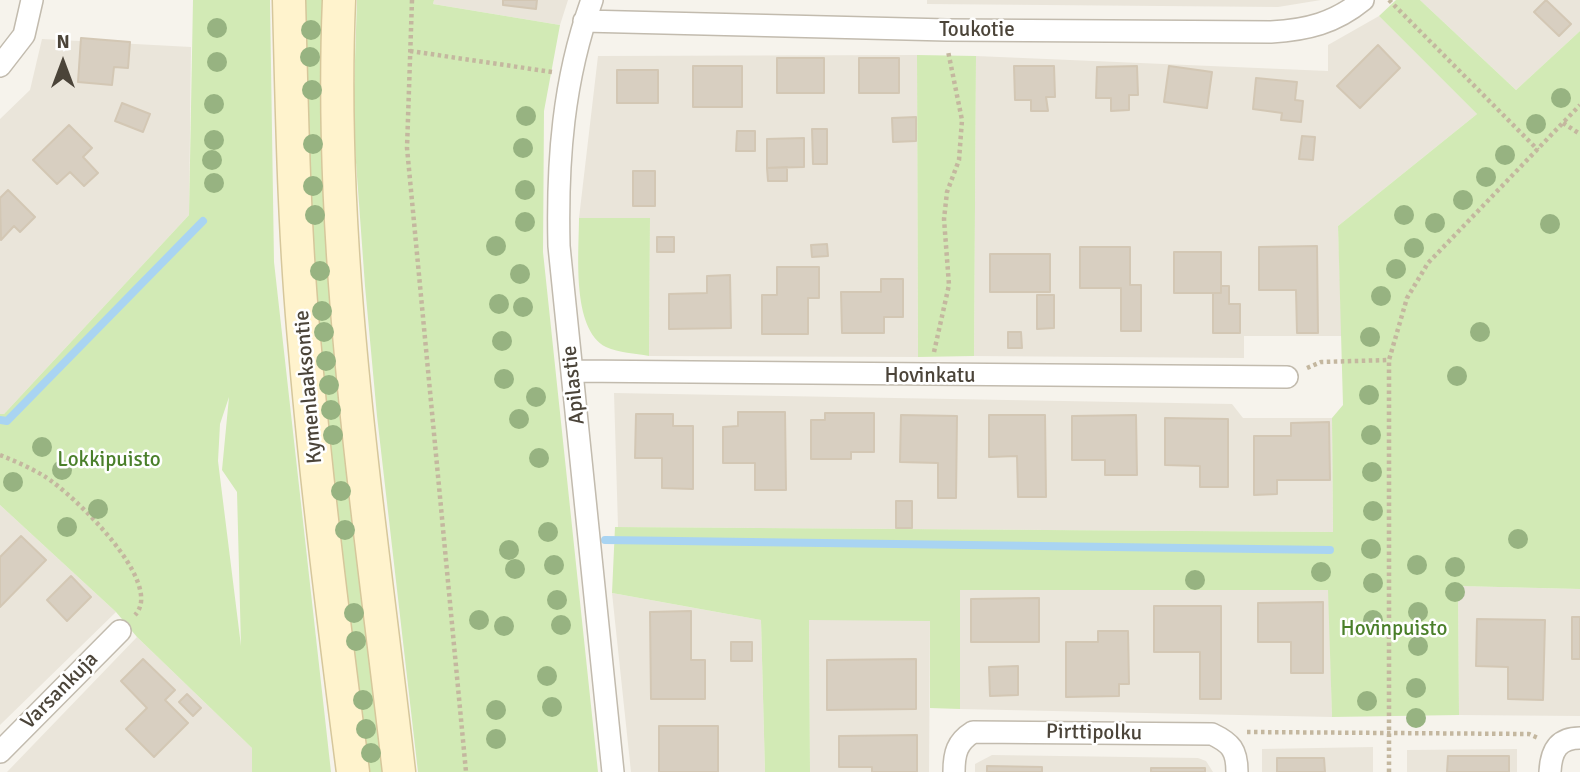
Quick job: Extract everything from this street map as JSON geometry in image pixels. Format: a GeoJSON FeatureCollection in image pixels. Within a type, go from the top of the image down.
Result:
{"type":"FeatureCollection","features":[{"type":"Feature","properties":{"kind":"main road","name":"Kymenlaaksontie"},"geometry":{"type":"LineString","coordinates":[[289,0],[296,222],[304,348],[325,553],[353,772]]}},
{"type":"Feature","properties":{"kind":"main road"},"geometry":{"type":"LineString","coordinates":[[340,0],[340,161],[347,295],[399,772]]}},
{"type":"Feature","properties":{"kind":"street"},"geometry":{"type":"LineString","coordinates":[[0,66],[24,36],[32,0]]}},
{"type":"Feature","properties":{"kind":"street","name":"Apilastie"},"geometry":{"type":"LineString","coordinates":[[592,0],[570,75],[562,117],[557,193],[559,246],[613,772]]}},
{"type":"Feature","properties":{"kind":"street","name":"Toukotie"},"geometry":{"type":"LineString","coordinates":[[584,21],[947,30],[1298,30],[1332,21],[1363,0]]}},
{"type":"Feature","properties":{"kind":"street","name":"Hovinkatu"},"geometry":{"type":"LineString","coordinates":[[573,371],[1287,377]]}},
{"type":"Feature","properties":{"kind":"street","name":"Varsankuja"},"geometry":{"type":"LineString","coordinates":[[0,752],[120,631]]}},
{"type":"Feature","properties":{"kind":"street","name":"Pirttipolku"},"geometry":{"type":"LineString","coordinates":[[954,772],[954,756],[961,740],[973,732],[1212,734],[1227,741]]}},
{"type":"Feature","properties":{"kind":"street"},"geometry":{"type":"LineString","coordinates":[[1550,772],[1550,758],[1556,746],[1570,738],[1580,738]]}},
{"type":"Feature","properties":{"kind":"street"},"geometry":{"type":"LineString","coordinates":[[1227,741],[1237,754],[1237,772]]}},
{"type":"Feature","properties":{"kind":"path"},"geometry":{"type":"LineString","coordinates":[[412,0],[407,148],[466,772]]}},
{"type":"Feature","properties":{"kind":"path"},"geometry":{"type":"LineString","coordinates":[[1389,0],[1538,150]]}},
{"type":"Feature","properties":{"kind":"path"},"geometry":{"type":"LineString","coordinates":[[933,376],[935,341],[949,285],[944,219],[947,192],[959,160],[962,120],[948,58],[947,30]]}},
{"type":"Feature","properties":{"kind":"path"},"geometry":{"type":"LineString","coordinates":[[410,51],[570,75]]}},
{"type":"Feature","properties":{"kind":"path"},"geometry":{"type":"LineString","coordinates":[[1389,772],[1389,360],[1406,298],[1428,263],[1580,106]]}},
{"type":"Feature","properties":{"kind":"path"},"geometry":{"type":"LineString","coordinates":[[1563,123],[1580,134]]}},
{"type":"Feature","properties":{"kind":"path"},"geometry":{"type":"LineString","coordinates":[[1287,377],[1321,362],[1389,360]]}},
{"type":"Feature","properties":{"kind":"path"},"geometry":{"type":"LineString","coordinates":[[0,455],[55,484],[91,516],[136,573],[142,589],[140,610],[120,631]]}},
{"type":"Feature","properties":{"kind":"path"},"geometry":{"type":"LineString","coordinates":[[1227,741],[1252,730],[1530,734],[1556,746]]}},
{"type":"Feature","properties":{"kind":"shaded area"},"geometry":{"type":"Polygon","coordinates":[[[434,0],[568,0],[560,25],[433,4],[434,0]]]}},
{"type":"Feature","properties":{"kind":"shaded area"},"geometry":{"type":"Polygon","coordinates":[[[927,0],[1321,0],[1278,7],[927,4],[927,0]]]}},
{"type":"Feature","properties":{"kind":"shaded area"},"geometry":{"type":"Polygon","coordinates":[[[1420,0],[1580,0],[1580,31],[1516,90],[1420,0]]]}},
{"type":"Feature","properties":{"kind":"shaded area"},"geometry":{"type":"Polygon","coordinates":[[[1379,16],[1477,114],[1338,226],[1342,336],[1244,336],[1244,358],[974,356],[976,56],[1328,71],[1328,45],[1379,16]]]}},
{"type":"Feature","properties":{"kind":"shaded area"},"geometry":{"type":"Polygon","coordinates":[[[42,39],[191,47],[189,215],[4,414],[0,414],[0,119],[30,90],[42,39]]]}},
{"type":"Feature","properties":{"kind":"shaded area"},"geometry":{"type":"Polygon","coordinates":[[[917,55],[918,357],[649,356],[650,218],[579,218],[598,56],[917,55]]]}},
{"type":"Feature","properties":{"kind":"shaded area"},"geometry":{"type":"Polygon","coordinates":[[[614,393],[1232,404],[1243,418],[1332,418],[1333,532],[618,527],[614,393]]]}},
{"type":"Feature","properties":{"kind":"shaded area"},"geometry":{"type":"Polygon","coordinates":[[[0,505],[116,612],[0,725],[0,505]]]}},
{"type":"Feature","properties":{"kind":"shaded area"},"geometry":{"type":"Polygon","coordinates":[[[1458,586],[1580,589],[1580,716],[1459,715],[1458,586]]]}},
{"type":"Feature","properties":{"kind":"shaded area"},"geometry":{"type":"Polygon","coordinates":[[[960,590],[1329,590],[1332,717],[960,709],[960,590]]]}},
{"type":"Feature","properties":{"kind":"shaded area"},"geometry":{"type":"Polygon","coordinates":[[[612,593],[761,620],[765,772],[631,772],[612,593]]]}},
{"type":"Feature","properties":{"kind":"shaded area"},"geometry":{"type":"Polygon","coordinates":[[[809,620],[930,620],[929,772],[810,772],[809,620]]]}},
{"type":"Feature","properties":{"kind":"shaded area"},"geometry":{"type":"Polygon","coordinates":[[[137,637],[252,748],[252,772],[7,772],[137,637]]]}},
{"type":"Feature","properties":{"kind":"shaded area"},"geometry":{"type":"Polygon","coordinates":[[[1373,747],[1373,772],[1262,772],[1262,749],[1373,747]]]}},
{"type":"Feature","properties":{"kind":"shaded area"},"geometry":{"type":"Polygon","coordinates":[[[1517,749],[1517,772],[1407,772],[1407,750],[1517,749]]]}},
{"type":"Feature","properties":{"kind":"shaded area"},"geometry":{"type":"Polygon","coordinates":[[[992,755],[1198,758],[1206,761],[1213,772],[975,772],[975,764],[992,755]]]}},
{"type":"Feature","properties":{"kind":"green space","name":"Lokkipuisto"},"geometry":{"type":"Polygon","coordinates":[[[193,0],[270,0],[274,262],[331,772],[252,772],[252,748],[137,637],[116,612],[0,505],[0,414],[4,414],[189,215],[193,0]],[[229,397],[220,424],[218,461],[241,646],[237,492],[222,470],[229,397]]]}},
{"type":"Feature","properties":{"kind":"green space"},"geometry":{"type":"Polygon","coordinates":[[[303,0],[324,0],[384,772],[369,772],[367,764],[324,397],[307,197],[303,0]]]}},
{"type":"Feature","properties":{"kind":"green space"},"geometry":{"type":"Polygon","coordinates":[[[357,0],[434,0],[433,4],[560,25],[544,111],[543,252],[598,772],[418,772],[377,416],[365,286],[353,121],[357,0]]]}},
{"type":"Feature","properties":{"kind":"green space","name":"Hovinpuisto"},"geometry":{"type":"Polygon","coordinates":[[[1396,0],[1420,0],[1516,90],[1580,31],[1580,589],[1458,586],[1459,715],[1332,717],[1328,590],[960,590],[960,709],[930,708],[930,621],[809,620],[810,772],[765,772],[761,620],[612,593],[615,527],[1333,532],[1332,418],[1343,405],[1338,226],[1477,114],[1379,16],[1396,0]]]}},
{"type":"Feature","properties":{"kind":"green space"},"geometry":{"type":"Polygon","coordinates":[[[917,55],[976,56],[974,356],[918,357],[917,55]]]}},
{"type":"Feature","properties":{"kind":"green space"},"geometry":{"type":"Polygon","coordinates":[[[579,218],[650,218],[649,356],[606,347],[595,338],[587,324],[579,288],[579,218]]]}},
{"type":"Feature","properties":{"kind":"building"},"geometry":{"type":"Polygon","coordinates":[[[503,0],[537,0],[536,9],[503,5],[503,0]]]}},
{"type":"Feature","properties":{"kind":"building"},"geometry":{"type":"Polygon","coordinates":[[[1546,0],[1571,24],[1559,36],[1534,12],[1546,0]]]}},
{"type":"Feature","properties":{"kind":"building"},"geometry":{"type":"Polygon","coordinates":[[[81,38],[130,42],[128,68],[114,67],[112,85],[78,82],[81,38]]]}},
{"type":"Feature","properties":{"kind":"building"},"geometry":{"type":"Polygon","coordinates":[[[1378,45],[1400,68],[1360,108],[1337,86],[1378,45]]]}},
{"type":"Feature","properties":{"kind":"building"},"geometry":{"type":"Polygon","coordinates":[[[777,58],[824,58],[824,93],[777,93],[777,58]]]}},
{"type":"Feature","properties":{"kind":"building"},"geometry":{"type":"Polygon","coordinates":[[[859,58],[899,58],[899,93],[859,93],[859,58]]]}},
{"type":"Feature","properties":{"kind":"building"},"geometry":{"type":"Polygon","coordinates":[[[693,66],[742,66],[742,107],[693,107],[693,66]]]}},
{"type":"Feature","properties":{"kind":"building"},"geometry":{"type":"Polygon","coordinates":[[[1014,66],[1054,66],[1055,97],[1046,97],[1048,111],[1031,111],[1031,100],[1015,100],[1014,66]]]}},
{"type":"Feature","properties":{"kind":"building"},"geometry":{"type":"Polygon","coordinates":[[[1137,66],[1138,95],[1129,95],[1129,110],[1111,111],[1111,98],[1096,98],[1097,67],[1137,66]]]}},
{"type":"Feature","properties":{"kind":"building"},"geometry":{"type":"Polygon","coordinates":[[[1169,66],[1212,72],[1207,108],[1164,102],[1169,66]]]}},
{"type":"Feature","properties":{"kind":"building"},"geometry":{"type":"Polygon","coordinates":[[[617,70],[658,70],[658,103],[617,103],[617,70]]]}},
{"type":"Feature","properties":{"kind":"building"},"geometry":{"type":"Polygon","coordinates":[[[1256,78],[1297,82],[1295,100],[1303,101],[1301,122],[1281,120],[1282,113],[1253,109],[1256,78]]]}},
{"type":"Feature","properties":{"kind":"building"},"geometry":{"type":"Polygon","coordinates":[[[122,103],[150,114],[143,132],[115,121],[122,103]]]}},
{"type":"Feature","properties":{"kind":"building"},"geometry":{"type":"Polygon","coordinates":[[[916,117],[916,141],[893,142],[892,118],[916,117]]]}},
{"type":"Feature","properties":{"kind":"building"},"geometry":{"type":"Polygon","coordinates":[[[69,125],[92,148],[83,157],[98,173],[84,186],[70,172],[57,184],[33,160],[69,125]]]}},
{"type":"Feature","properties":{"kind":"building"},"geometry":{"type":"Polygon","coordinates":[[[812,129],[827,129],[827,164],[813,164],[812,129]]]}},
{"type":"Feature","properties":{"kind":"building"},"geometry":{"type":"Polygon","coordinates":[[[737,131],[755,131],[755,151],[736,151],[737,131]]]}},
{"type":"Feature","properties":{"kind":"building"},"geometry":{"type":"Polygon","coordinates":[[[1302,136],[1315,137],[1313,160],[1299,159],[1302,136]]]}},
{"type":"Feature","properties":{"kind":"building"},"geometry":{"type":"Polygon","coordinates":[[[804,138],[804,167],[767,168],[767,139],[804,138]]]}},
{"type":"Feature","properties":{"kind":"building"},"geometry":{"type":"Polygon","coordinates":[[[787,167],[787,181],[768,181],[767,168],[787,167]]]}},
{"type":"Feature","properties":{"kind":"building"},"geometry":{"type":"Polygon","coordinates":[[[633,171],[655,171],[655,206],[633,206],[633,171]]]}},
{"type":"Feature","properties":{"kind":"building"},"geometry":{"type":"Polygon","coordinates":[[[8,190],[35,217],[20,232],[14,226],[1,240],[0,198],[8,190]]]}},
{"type":"Feature","properties":{"kind":"building"},"geometry":{"type":"Polygon","coordinates":[[[657,237],[674,237],[674,252],[657,252],[657,237]]]}},
{"type":"Feature","properties":{"kind":"building"},"geometry":{"type":"Polygon","coordinates":[[[827,244],[828,256],[812,257],[811,245],[827,244]]]}},
{"type":"Feature","properties":{"kind":"building"},"geometry":{"type":"Polygon","coordinates":[[[1317,246],[1318,333],[1297,333],[1296,290],[1259,290],[1259,247],[1317,246]]]}},
{"type":"Feature","properties":{"kind":"building"},"geometry":{"type":"Polygon","coordinates":[[[1080,247],[1130,247],[1130,285],[1141,285],[1141,331],[1121,331],[1121,288],[1080,288],[1080,247]]]}},
{"type":"Feature","properties":{"kind":"building"},"geometry":{"type":"Polygon","coordinates":[[[1174,252],[1221,252],[1221,293],[1174,293],[1174,252]]]}},
{"type":"Feature","properties":{"kind":"building"},"geometry":{"type":"Polygon","coordinates":[[[990,254],[1050,254],[1050,292],[990,292],[990,254]]]}},
{"type":"Feature","properties":{"kind":"building"},"geometry":{"type":"Polygon","coordinates":[[[777,267],[819,267],[819,298],[808,298],[808,334],[762,334],[762,295],[777,295],[777,267]]]}},
{"type":"Feature","properties":{"kind":"building"},"geometry":{"type":"Polygon","coordinates":[[[730,275],[731,328],[669,329],[669,294],[707,293],[707,276],[730,275]]]}},
{"type":"Feature","properties":{"kind":"building"},"geometry":{"type":"Polygon","coordinates":[[[881,279],[903,279],[903,317],[884,317],[884,333],[842,333],[841,292],[881,292],[881,279]]]}},
{"type":"Feature","properties":{"kind":"building"},"geometry":{"type":"Polygon","coordinates":[[[1221,286],[1229,286],[1229,304],[1240,304],[1240,333],[1213,333],[1213,293],[1221,293],[1221,286]]]}},
{"type":"Feature","properties":{"kind":"building"},"geometry":{"type":"Polygon","coordinates":[[[1037,295],[1054,295],[1054,328],[1037,329],[1037,295]]]}},
{"type":"Feature","properties":{"kind":"building"},"geometry":{"type":"Polygon","coordinates":[[[1008,332],[1021,332],[1022,348],[1008,348],[1008,332]]]}},
{"type":"Feature","properties":{"kind":"building"},"geometry":{"type":"Polygon","coordinates":[[[738,412],[785,412],[786,490],[755,490],[755,463],[723,463],[723,427],[738,426],[738,412]]]}},
{"type":"Feature","properties":{"kind":"building"},"geometry":{"type":"Polygon","coordinates":[[[825,413],[874,413],[874,452],[851,452],[851,459],[811,459],[811,420],[825,420],[825,413]]]}},
{"type":"Feature","properties":{"kind":"building"},"geometry":{"type":"Polygon","coordinates":[[[636,414],[673,414],[673,426],[693,426],[693,489],[662,488],[662,458],[635,458],[636,414]]]}},
{"type":"Feature","properties":{"kind":"building"},"geometry":{"type":"Polygon","coordinates":[[[901,415],[957,416],[956,498],[938,498],[938,463],[900,462],[901,415]]]}},
{"type":"Feature","properties":{"kind":"building"},"geometry":{"type":"Polygon","coordinates":[[[989,415],[1045,415],[1046,497],[1018,497],[1017,456],[989,457],[989,415]]]}},
{"type":"Feature","properties":{"kind":"building"},"geometry":{"type":"Polygon","coordinates":[[[1136,415],[1137,475],[1105,475],[1105,460],[1072,460],[1072,416],[1136,415]]]}},
{"type":"Feature","properties":{"kind":"building"},"geometry":{"type":"Polygon","coordinates":[[[1165,418],[1228,419],[1228,487],[1200,487],[1200,466],[1165,465],[1165,418]]]}},
{"type":"Feature","properties":{"kind":"building"},"geometry":{"type":"Polygon","coordinates":[[[1329,422],[1330,480],[1277,480],[1277,494],[1254,495],[1254,436],[1291,436],[1291,423],[1329,422]]]}},
{"type":"Feature","properties":{"kind":"building"},"geometry":{"type":"Polygon","coordinates":[[[896,501],[912,501],[912,528],[896,528],[896,501]]]}},
{"type":"Feature","properties":{"kind":"building"},"geometry":{"type":"Polygon","coordinates":[[[21,536],[46,560],[0,607],[0,557],[21,536]]]}},
{"type":"Feature","properties":{"kind":"building"},"geometry":{"type":"Polygon","coordinates":[[[71,576],[91,597],[67,621],[47,600],[71,576]]]}},
{"type":"Feature","properties":{"kind":"building"},"geometry":{"type":"Polygon","coordinates":[[[1039,598],[1039,642],[971,642],[971,599],[1039,598]]]}},
{"type":"Feature","properties":{"kind":"building"},"geometry":{"type":"Polygon","coordinates":[[[1323,602],[1323,673],[1291,673],[1291,642],[1258,642],[1258,603],[1323,602]]]}},
{"type":"Feature","properties":{"kind":"building"},"geometry":{"type":"Polygon","coordinates":[[[1154,606],[1221,606],[1221,699],[1200,699],[1200,652],[1154,652],[1154,606]]]}},
{"type":"Feature","properties":{"kind":"building"},"geometry":{"type":"Polygon","coordinates":[[[691,611],[691,660],[705,660],[705,699],[651,699],[650,612],[691,611]]]}},
{"type":"Feature","properties":{"kind":"building"},"geometry":{"type":"Polygon","coordinates":[[[1572,617],[1580,617],[1580,659],[1572,659],[1572,617]]]}},
{"type":"Feature","properties":{"kind":"building"},"geometry":{"type":"Polygon","coordinates":[[[1477,619],[1545,620],[1543,700],[1508,699],[1508,667],[1476,666],[1477,619]]]}},
{"type":"Feature","properties":{"kind":"building"},"geometry":{"type":"Polygon","coordinates":[[[1098,631],[1128,631],[1129,684],[1119,684],[1119,696],[1066,697],[1066,642],[1098,642],[1098,631]]]}},
{"type":"Feature","properties":{"kind":"building"},"geometry":{"type":"Polygon","coordinates":[[[731,642],[752,642],[752,661],[731,661],[731,642]]]}},
{"type":"Feature","properties":{"kind":"building"},"geometry":{"type":"Polygon","coordinates":[[[143,659],[175,690],[165,700],[188,723],[154,757],[126,729],[147,708],[121,681],[143,659]]]}},
{"type":"Feature","properties":{"kind":"building"},"geometry":{"type":"Polygon","coordinates":[[[916,659],[916,709],[827,710],[827,660],[916,659]]]}},
{"type":"Feature","properties":{"kind":"building"},"geometry":{"type":"Polygon","coordinates":[[[1018,666],[1018,695],[990,696],[989,667],[1018,666]]]}},
{"type":"Feature","properties":{"kind":"building"},"geometry":{"type":"Polygon","coordinates":[[[187,694],[201,708],[193,716],[179,702],[187,694]]]}},
{"type":"Feature","properties":{"kind":"building"},"geometry":{"type":"Polygon","coordinates":[[[659,726],[718,726],[718,772],[659,772],[659,726]]]}},
{"type":"Feature","properties":{"kind":"building"},"geometry":{"type":"Polygon","coordinates":[[[917,735],[917,772],[872,772],[872,767],[839,767],[839,736],[917,735]]]}},
{"type":"Feature","properties":{"kind":"building"},"geometry":{"type":"Polygon","coordinates":[[[1448,756],[1509,756],[1509,772],[1447,772],[1448,756]]]}},
{"type":"Feature","properties":{"kind":"building"},"geometry":{"type":"Polygon","coordinates":[[[1277,758],[1324,758],[1325,772],[1277,772],[1277,758]]]}},
{"type":"Feature","properties":{"kind":"building"},"geometry":{"type":"Polygon","coordinates":[[[987,766],[1042,767],[1042,772],[987,772],[987,766]]]}},
{"type":"Feature","properties":{"kind":"building"},"geometry":{"type":"Polygon","coordinates":[[[1151,768],[1205,768],[1205,772],[1151,772],[1151,768]]]}},
{"type":"Feature","properties":{"kind":"waterway"},"geometry":{"type":"LineString","coordinates":[[0,420],[7,421],[203,221]]}},
{"type":"Feature","properties":{"kind":"waterway"},"geometry":{"type":"LineString","coordinates":[[605,540],[1330,550]]}}]}
